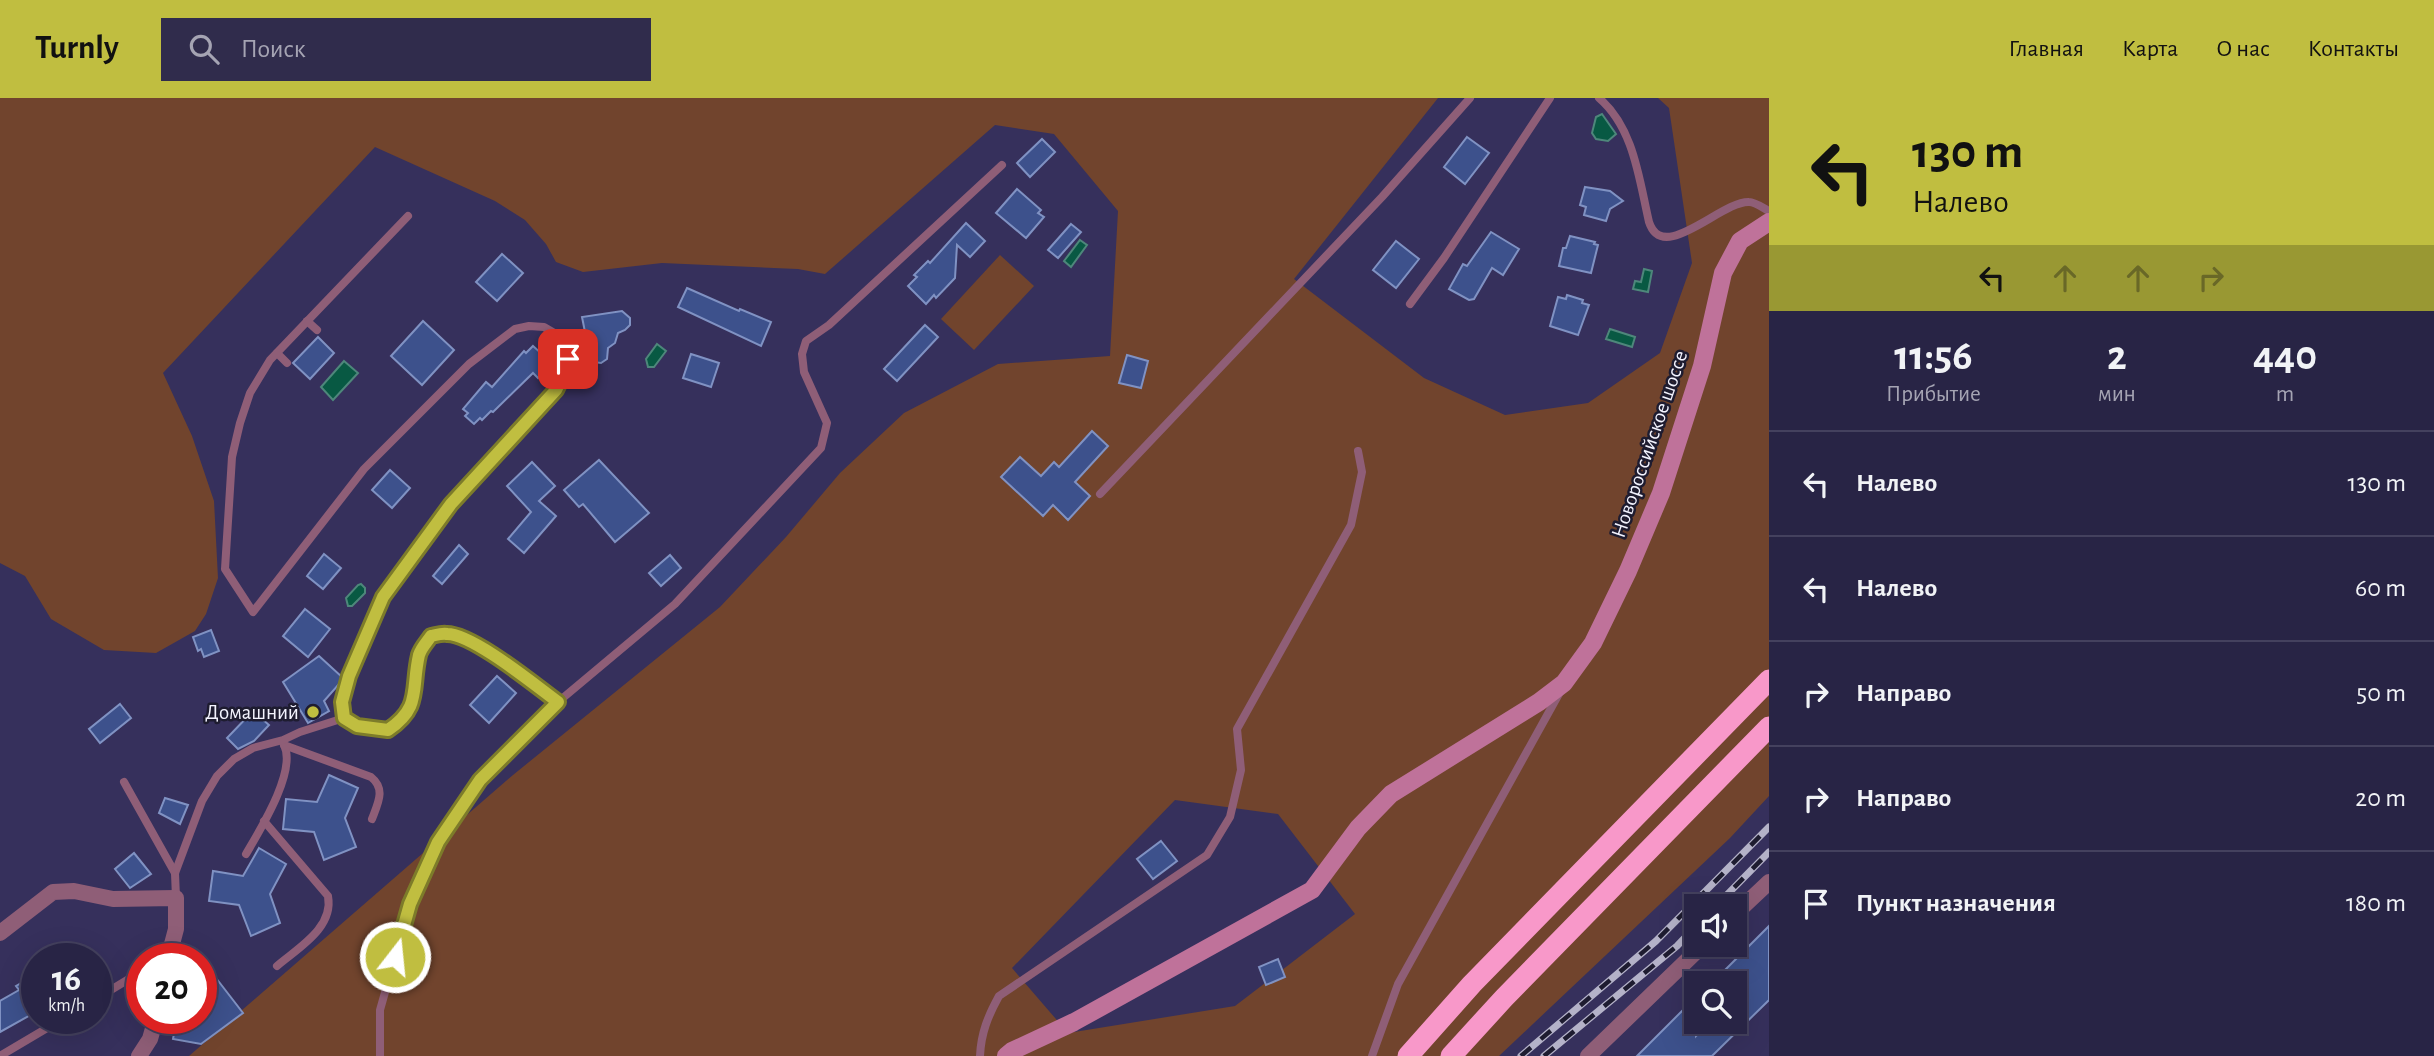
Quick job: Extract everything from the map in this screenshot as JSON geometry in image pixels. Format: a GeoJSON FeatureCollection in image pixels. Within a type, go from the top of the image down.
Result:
{"type":"FeatureCollection","features":[{"type":"Feature","properties":{"kind":"highway"},"geometry":{"type":"LineString","coordinates":[[1408,1056],[1472,984],[1769,680]]}},
{"type":"Feature","properties":{"kind":"highway"},"geometry":{"type":"LineString","coordinates":[[1451,1056],[1504,998],[1769,727]]}},
{"type":"Feature","properties":{"kind":"street","name":"Новороссийское шоссе"},"geometry":{"type":"LineString","coordinates":[[1006,1056],[1312,890],[1358,828],[1391,794],[1539,702],[1564,683],[1593,643],[1628,571],[1661,493],[1702,366],[1723,273],[1741,241],[1769,222]]}},
{"type":"Feature","properties":{"kind":"street"},"geometry":{"type":"LineString","coordinates":[[1747,903],[1769,882]]}},
{"type":"Feature","properties":{"kind":"street"},"geometry":{"type":"LineString","coordinates":[[0,933],[53,891],[74,891],[113,900],[176,898],[176,929],[171,943]]}},
{"type":"Feature","properties":{"kind":"street"},"geometry":{"type":"LineString","coordinates":[[1588,1056],[1691,957]]}},
{"type":"Feature","properties":{"kind":"street"},"geometry":{"type":"LineString","coordinates":[[139,1056],[151,1034]]}},
{"type":"Feature","properties":{"kind":"lane"},"geometry":{"type":"LineString","coordinates":[[1100,494],[1382,197],[1470,98]]}},
{"type":"Feature","properties":{"kind":"lane"},"geometry":{"type":"LineString","coordinates":[[1410,304],[1444,258],[1550,98]]}},
{"type":"Feature","properties":{"kind":"lane"},"geometry":{"type":"LineString","coordinates":[[1599,98],[1608,106],[1629,141],[1650,222],[1657,236],[1669,238],[1683,234],[1732,205],[1751,202],[1769,211]]}},
{"type":"Feature","properties":{"kind":"lane"},"geometry":{"type":"LineString","coordinates":[[380,1056],[380,1010],[410,904],[438,842],[480,780],[558,702],[675,604],[821,448],[827,423],[804,372],[802,354],[806,341],[829,324],[1002,165]]}},
{"type":"Feature","properties":{"kind":"lane"},"geometry":{"type":"LineString","coordinates":[[344,718],[342,702],[349,676],[383,597],[451,504],[556,390],[568,359],[556,334],[544,327],[529,326],[515,329],[469,365],[364,469],[253,612],[225,569],[232,457],[250,393],[277,353],[408,216]]}},
{"type":"Feature","properties":{"kind":"lane"},"geometry":{"type":"LineString","coordinates":[[307,321],[317,330]]}},
{"type":"Feature","properties":{"kind":"lane"},"geometry":{"type":"LineString","coordinates":[[277,353],[287,363]]}},
{"type":"Feature","properties":{"kind":"lane"},"geometry":{"type":"LineString","coordinates":[[980,1056],[981,1036],[986,1020],[999,996],[1207,855],[1230,817],[1236,794],[1241,771],[1237,729],[1350,525],[1362,472],[1358,451]]}},
{"type":"Feature","properties":{"kind":"lane"},"geometry":{"type":"LineString","coordinates":[[176,898],[175,873],[202,801],[217,776],[234,759],[253,748],[283,743],[300,732],[344,718],[357,726],[388,730],[402,721],[412,705],[420,652],[431,636],[448,634],[471,643],[502,660],[558,702]]}},
{"type":"Feature","properties":{"kind":"lane"},"geometry":{"type":"LineString","coordinates":[[1372,1056],[1398,984],[1564,683]]}},
{"type":"Feature","properties":{"kind":"lane"},"geometry":{"type":"LineString","coordinates":[[283,743],[372,776],[381,793],[372,819]]}},
{"type":"Feature","properties":{"kind":"lane"},"geometry":{"type":"LineString","coordinates":[[246,854],[287,770],[287,751],[283,743]]}},
{"type":"Feature","properties":{"kind":"lane"},"geometry":{"type":"LineString","coordinates":[[124,782],[175,873]]}},
{"type":"Feature","properties":{"kind":"lane"},"geometry":{"type":"LineString","coordinates":[[264,821],[328,896],[329,904],[324,922],[317,932],[277,966]]}},
{"type":"Feature","properties":{"kind":"lane"},"geometry":{"type":"LineString","coordinates":[[0,1056],[37,1034]]}},
{"type":"Feature","properties":{"kind":"shaded area"},"geometry":{"type":"Polygon","coordinates":[[[0,98],[1438,98],[1294,279],[1424,378],[1505,415],[1588,403],[1660,353],[1692,263],[1669,108],[1658,98],[1769,98],[1769,796],[1730,838],[1499,1056],[189,1056],[513,775],[720,607],[786,537],[840,473],[904,413],[998,364],[1110,356],[1118,211],[1054,134],[995,125],[825,274],[798,269],[662,263],[583,272],[556,262],[546,244],[525,220],[495,201],[375,147],[163,373],[192,436],[214,501],[218,578],[206,614],[195,631],[156,653],[104,650],[51,619],[25,576],[0,563],[0,98]],[[1175,800],[1012,968],[1068,1033],[1235,1006],[1355,914],[1278,814],[1175,800]]]}},
{"type":"Feature","properties":{"kind":"shaded area"},"geometry":{"type":"Polygon","coordinates":[[[1602,114],[1616,134],[1608,141],[1596,139],[1592,133],[1596,117],[1602,114]]]}},
{"type":"Feature","properties":{"kind":"shaded area"},"geometry":{"type":"Polygon","coordinates":[[[1080,240],[1087,245],[1071,267],[1064,261],[1080,240]]]}},
{"type":"Feature","properties":{"kind":"shaded area"},"geometry":{"type":"Polygon","coordinates":[[[1000,255],[1034,286],[974,350],[941,319],[1000,255]]]}},
{"type":"Feature","properties":{"kind":"shaded area"},"geometry":{"type":"Polygon","coordinates":[[[1644,269],[1652,271],[1648,292],[1633,289],[1635,281],[1641,282],[1644,269]]]}},
{"type":"Feature","properties":{"kind":"shaded area"},"geometry":{"type":"Polygon","coordinates":[[[1610,329],[1635,337],[1632,347],[1606,339],[1610,329]]]}},
{"type":"Feature","properties":{"kind":"shaded area"},"geometry":{"type":"Polygon","coordinates":[[[657,344],[666,351],[654,367],[648,367],[646,359],[657,344]]]}},
{"type":"Feature","properties":{"kind":"shaded area"},"geometry":{"type":"Polygon","coordinates":[[[344,361],[358,373],[333,400],[321,387],[344,361]]]}},
{"type":"Feature","properties":{"kind":"shaded area"},"geometry":{"type":"Polygon","coordinates":[[[361,584],[365,593],[352,606],[348,606],[346,598],[361,584]]]}},
{"type":"Feature","properties":{"kind":"building"},"geometry":{"type":"Polygon","coordinates":[[[1467,137],[1489,153],[1465,184],[1444,167],[1467,137]]]}},
{"type":"Feature","properties":{"kind":"building"},"geometry":{"type":"Polygon","coordinates":[[[1042,139],[1055,152],[1030,177],[1017,163],[1042,139]]]}},
{"type":"Feature","properties":{"kind":"building"},"geometry":{"type":"Polygon","coordinates":[[[1585,187],[1610,191],[1623,201],[1610,209],[1606,221],[1584,215],[1586,207],[1580,205],[1585,187]]]}},
{"type":"Feature","properties":{"kind":"building"},"geometry":{"type":"Polygon","coordinates":[[[1017,189],[1041,210],[1038,213],[1044,217],[1026,238],[996,213],[1017,189]]]}},
{"type":"Feature","properties":{"kind":"building"},"geometry":{"type":"Polygon","coordinates":[[[966,223],[985,241],[970,257],[957,245],[955,278],[936,298],[934,295],[926,304],[908,286],[917,277],[914,275],[928,261],[930,263],[966,223]]]}},
{"type":"Feature","properties":{"kind":"building"},"geometry":{"type":"Polygon","coordinates":[[[1071,224],[1081,232],[1058,258],[1048,250],[1071,224]]]}},
{"type":"Feature","properties":{"kind":"building"},"geometry":{"type":"Polygon","coordinates":[[[1491,232],[1519,249],[1503,275],[1492,268],[1474,299],[1469,300],[1449,289],[1463,264],[1467,266],[1491,232]]]}},
{"type":"Feature","properties":{"kind":"building"},"geometry":{"type":"Polygon","coordinates":[[[1570,236],[1598,245],[1591,273],[1559,266],[1563,248],[1566,248],[1570,236]]]}},
{"type":"Feature","properties":{"kind":"building"},"geometry":{"type":"Polygon","coordinates":[[[1396,241],[1419,259],[1396,288],[1373,270],[1396,241]]]}},
{"type":"Feature","properties":{"kind":"building"},"geometry":{"type":"Polygon","coordinates":[[[502,254],[523,273],[497,301],[476,282],[502,254]]]}},
{"type":"Feature","properties":{"kind":"building"},"geometry":{"type":"Polygon","coordinates":[[[687,288],[771,322],[761,346],[678,307],[687,288]]]}},
{"type":"Feature","properties":{"kind":"building"},"geometry":{"type":"Polygon","coordinates":[[[1567,295],[1589,305],[1578,335],[1550,326],[1558,297],[1566,299],[1567,295]]]}},
{"type":"Feature","properties":{"kind":"building"},"geometry":{"type":"Polygon","coordinates":[[[622,311],[630,318],[630,325],[618,333],[615,343],[608,348],[607,359],[601,363],[594,362],[590,357],[582,317],[622,311]]]}},
{"type":"Feature","properties":{"kind":"building"},"geometry":{"type":"Polygon","coordinates":[[[423,321],[454,350],[422,385],[391,356],[423,321]]]}},
{"type":"Feature","properties":{"kind":"building"},"geometry":{"type":"Polygon","coordinates":[[[925,325],[938,337],[897,381],[884,369],[925,325]]]}},
{"type":"Feature","properties":{"kind":"building"},"geometry":{"type":"Polygon","coordinates":[[[318,337],[334,353],[310,379],[293,363],[318,337]]]}},
{"type":"Feature","properties":{"kind":"building"},"geometry":{"type":"Polygon","coordinates":[[[533,346],[552,363],[538,378],[533,373],[493,412],[474,424],[465,416],[468,413],[463,409],[486,382],[492,387],[524,351],[526,353],[533,346]]]}},
{"type":"Feature","properties":{"kind":"building"},"geometry":{"type":"Polygon","coordinates":[[[691,354],[719,363],[711,387],[683,378],[691,354]]]}},
{"type":"Feature","properties":{"kind":"building"},"geometry":{"type":"Polygon","coordinates":[[[1127,355],[1148,361],[1141,388],[1119,383],[1127,355]]]}},
{"type":"Feature","properties":{"kind":"building"},"geometry":{"type":"Polygon","coordinates":[[[1092,431],[1108,446],[1075,482],[1090,496],[1068,520],[1053,505],[1043,516],[1001,477],[1020,457],[1041,476],[1054,462],[1059,467],[1092,431]]]}},
{"type":"Feature","properties":{"kind":"building"},"geometry":{"type":"Polygon","coordinates":[[[599,460],[649,513],[615,542],[583,504],[579,507],[564,490],[599,460]]]}},
{"type":"Feature","properties":{"kind":"building"},"geometry":{"type":"Polygon","coordinates":[[[532,462],[555,486],[539,501],[556,516],[524,553],[508,539],[531,512],[507,486],[532,462]]]}},
{"type":"Feature","properties":{"kind":"building"},"geometry":{"type":"Polygon","coordinates":[[[390,470],[410,488],[392,508],[372,490],[390,470]]]}},
{"type":"Feature","properties":{"kind":"building"},"geometry":{"type":"Polygon","coordinates":[[[459,545],[468,554],[442,584],[433,576],[459,545]]]}},
{"type":"Feature","properties":{"kind":"building"},"geometry":{"type":"Polygon","coordinates":[[[324,554],[341,568],[323,589],[307,576],[324,554]]]}},
{"type":"Feature","properties":{"kind":"building"},"geometry":{"type":"Polygon","coordinates":[[[670,555],[681,568],[661,586],[649,573],[670,555]]]}},
{"type":"Feature","properties":{"kind":"building"},"geometry":{"type":"Polygon","coordinates":[[[305,609],[330,629],[308,657],[283,636],[305,609]]]}},
{"type":"Feature","properties":{"kind":"building"},"geometry":{"type":"Polygon","coordinates":[[[211,630],[219,651],[204,657],[201,649],[198,651],[193,637],[211,630]]]}},
{"type":"Feature","properties":{"kind":"building"},"geometry":{"type":"Polygon","coordinates":[[[319,656],[342,677],[324,701],[329,711],[308,723],[283,682],[319,656]]]}},
{"type":"Feature","properties":{"kind":"building"},"geometry":{"type":"Polygon","coordinates":[[[497,676],[516,693],[489,723],[470,705],[497,676]]]}},
{"type":"Feature","properties":{"kind":"building"},"geometry":{"type":"Polygon","coordinates":[[[120,704],[131,718],[100,743],[89,729],[120,704]]]}},
{"type":"Feature","properties":{"kind":"building"},"geometry":{"type":"Polygon","coordinates":[[[253,711],[269,725],[254,741],[238,749],[227,738],[253,711]]]}},
{"type":"Feature","properties":{"kind":"building"},"geometry":{"type":"Polygon","coordinates":[[[329,775],[358,788],[345,818],[356,847],[324,860],[314,832],[283,829],[286,799],[317,802],[329,775]]]}},
{"type":"Feature","properties":{"kind":"building"},"geometry":{"type":"Polygon","coordinates":[[[165,798],[188,805],[180,824],[159,813],[165,798]]]}},
{"type":"Feature","properties":{"kind":"building"},"geometry":{"type":"Polygon","coordinates":[[[1161,841],[1177,861],[1153,879],[1137,859],[1161,841]]]}},
{"type":"Feature","properties":{"kind":"building"},"geometry":{"type":"Polygon","coordinates":[[[259,848],[286,864],[270,894],[280,923],[251,936],[239,905],[209,901],[213,871],[243,876],[259,848]]]}},
{"type":"Feature","properties":{"kind":"building"},"geometry":{"type":"Polygon","coordinates":[[[134,853],[151,874],[130,888],[115,869],[134,853]]]}},
{"type":"Feature","properties":{"kind":"building"},"geometry":{"type":"Polygon","coordinates":[[[1769,926],[1769,1000],[1747,1022],[1747,971],[1724,971],[1738,957],[1747,957],[1747,948],[1769,926]]]}},
{"type":"Feature","properties":{"kind":"building"},"geometry":{"type":"Polygon","coordinates":[[[1278,959],[1285,977],[1266,985],[1259,967],[1278,959]]]}},
{"type":"Feature","properties":{"kind":"building"},"geometry":{"type":"Polygon","coordinates":[[[217,979],[243,1013],[217,1032],[217,979]]]}},
{"type":"Feature","properties":{"kind":"building"},"geometry":{"type":"Polygon","coordinates":[[[21,983],[21,1020],[0,1032],[0,1001],[19,990],[16,986],[21,983]]]}},
{"type":"Feature","properties":{"kind":"building"},"geometry":{"type":"Polygon","coordinates":[[[1684,1009],[1684,1034],[1734,1034],[1712,1056],[1637,1056],[1684,1009]]]}},
{"type":"Feature","properties":{"kind":"building"},"geometry":{"type":"Polygon","coordinates":[[[174,1034],[215,1034],[201,1044],[173,1039],[174,1034]]]}},
{"type":"Feature","properties":{"kind":"railway"},"geometry":{"type":"LineString","coordinates":[[1521,1056],[1656,941],[1769,827]]}},
{"type":"Feature","properties":{"kind":"railway"},"geometry":{"type":"LineString","coordinates":[[1728,894],[1769,852]]}},
{"type":"Feature","properties":{"kind":"railway"},"geometry":{"type":"LineString","coordinates":[[1544,1056],[1684,939]]}},
{"type":"Feature","properties":{"kind":"place","name":"Домашний"},"geometry":{"type":"Point","coordinates":[313,712]}},
{"type":"Feature","properties":{"kind":"route"},"geometry":{"type":"LineString","coordinates":[[395,957],[410,904],[438,842],[480,780],[558,702],[502,660],[458,636],[448,634],[431,636],[420,652],[412,705],[402,721],[388,730],[357,726],[344,718],[342,702],[349,676],[383,597],[451,504],[556,390],[568,359]]}}]}
